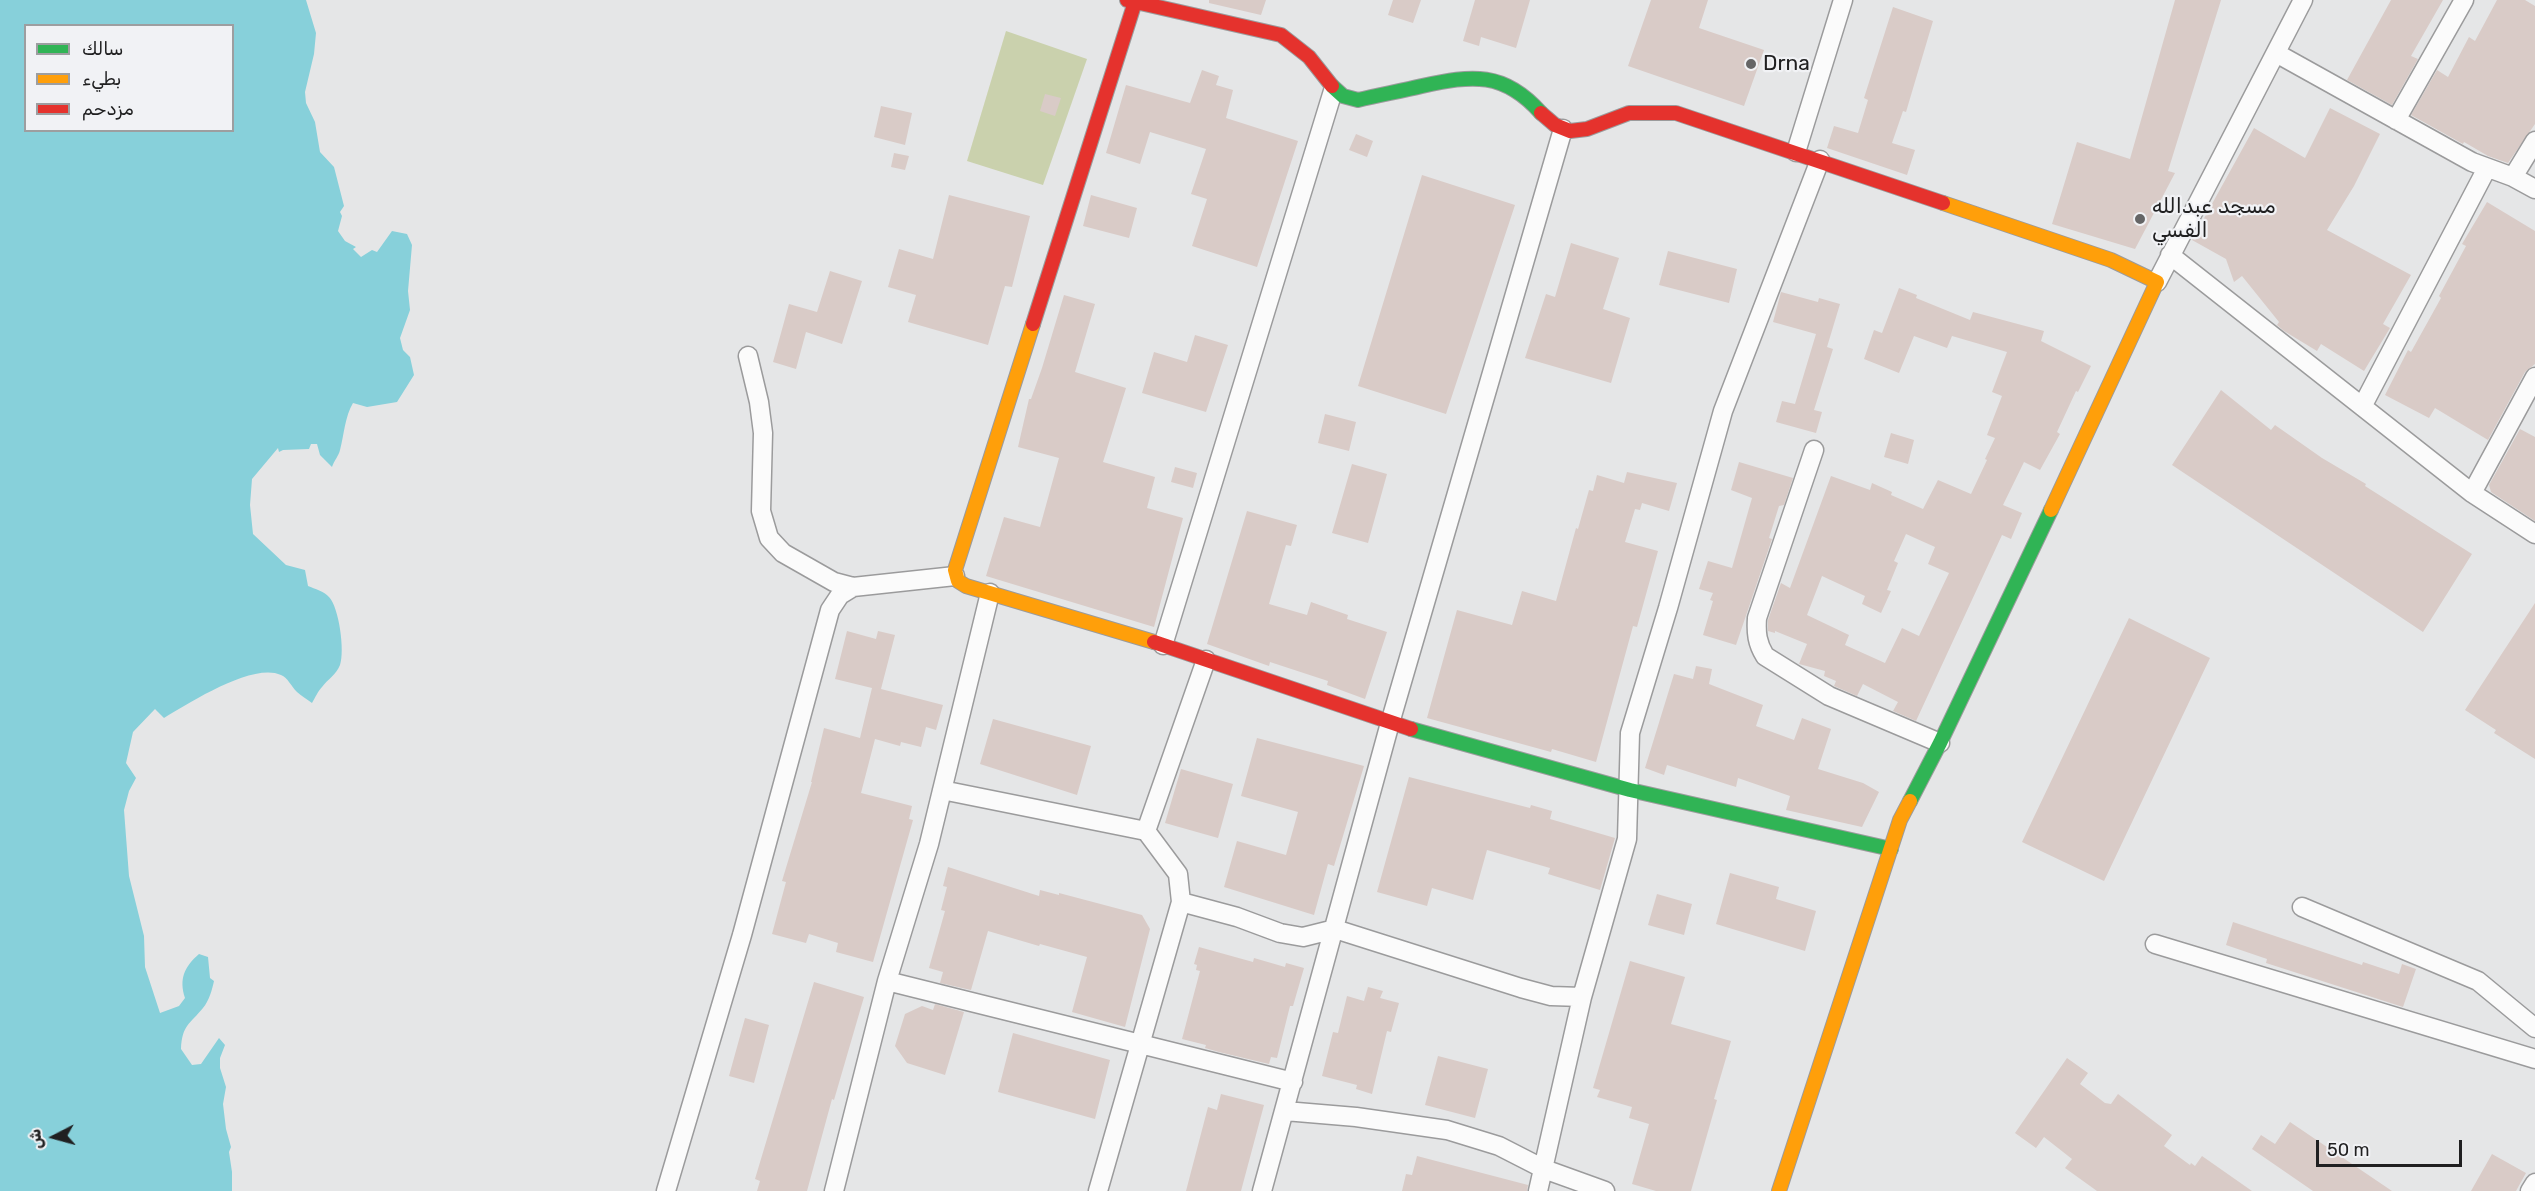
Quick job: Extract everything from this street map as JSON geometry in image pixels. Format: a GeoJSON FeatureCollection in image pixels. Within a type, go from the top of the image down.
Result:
{"type":"FeatureCollection","features":[{"type":"Feature","properties":{"kind":"street"},"geometry":{"type":"LineString","coordinates":[[1796,152],[1843,0]]}},
{"type":"Feature","properties":{"kind":"street"},"geometry":{"type":"LineString","coordinates":[[1778,1191],[1900,820],[1940,743],[2170,255],[2303,0]]}},
{"type":"Feature","properties":{"kind":"street"},"geometry":{"type":"LineString","coordinates":[[2396,120],[2464,0]]}},
{"type":"Feature","properties":{"kind":"street"},"geometry":{"type":"LineString","coordinates":[[955,576],[958,559],[1131,1],[1281,34],[1298,45],[1318,67],[1333,91],[1346,99],[1358,100],[1462,77],[1476,76],[1505,84],[1527,99],[1552,124],[1563,129],[1582,130],[1631,112],[1676,113],[2111,260],[2157,282]]}},
{"type":"Feature","properties":{"kind":"street"},"geometry":{"type":"LineString","coordinates":[[2276,53],[2487,168],[2513,177],[2535,189]]}},
{"type":"Feature","properties":{"kind":"street"},"geometry":{"type":"LineString","coordinates":[[1163,645],[1333,91]]}},
{"type":"Feature","properties":{"kind":"street"},"geometry":{"type":"LineString","coordinates":[[1262,1191],[1390,723],[1563,129]]}},
{"type":"Feature","properties":{"kind":"street"},"geometry":{"type":"LineString","coordinates":[[2513,177],[2535,141]]}},
{"type":"Feature","properties":{"kind":"street"},"geometry":{"type":"LineString","coordinates":[[1538,1191],[1582,997],[1627,839],[1630,733],[1668,608],[1723,411],[1820,160]]}},
{"type":"Feature","properties":{"kind":"street"},"geometry":{"type":"LineString","coordinates":[[2363,405],[2487,168]]}},
{"type":"Feature","properties":{"kind":"street"},"geometry":{"type":"LineString","coordinates":[[2170,255],[2472,493],[2535,534]]}},
{"type":"Feature","properties":{"kind":"street"},"geometry":{"type":"LineString","coordinates":[[748,356],[759,402],[763,433],[761,511],[769,538],[783,553],[834,582],[853,587],[955,576],[966,586],[1163,645],[1390,723],[1630,790],[1892,849]]}},
{"type":"Feature","properties":{"kind":"street"},"geometry":{"type":"LineString","coordinates":[[2472,493],[2535,377]]}},
{"type":"Feature","properties":{"kind":"street"},"geometry":{"type":"LineString","coordinates":[[1814,450],[1757,618],[1756,633],[1760,646],[1766,656],[1829,696],[1940,743]]}},
{"type":"Feature","properties":{"kind":"street"},"geometry":{"type":"LineString","coordinates":[[666,1191],[737,955],[830,610],[840,595],[853,587]]}},
{"type":"Feature","properties":{"kind":"street"},"geometry":{"type":"LineString","coordinates":[[834,1191],[887,981],[929,844],[990,594]]}},
{"type":"Feature","properties":{"kind":"street"},"geometry":{"type":"LineString","coordinates":[[1146,831],[1206,660]]}},
{"type":"Feature","properties":{"kind":"street"},"geometry":{"type":"LineString","coordinates":[[942,790],[1146,831],[1178,874],[1181,902],[1098,1191]]}},
{"type":"Feature","properties":{"kind":"street"},"geometry":{"type":"LineString","coordinates":[[1181,902],[1303,938],[1335,929],[1521,988],[1551,996],[1582,997]]}},
{"type":"Feature","properties":{"kind":"street"},"geometry":{"type":"LineString","coordinates":[[2302,907],[2478,981],[2535,1028]]}},
{"type":"Feature","properties":{"kind":"street"},"geometry":{"type":"LineString","coordinates":[[2155,944],[2535,1059]]}},
{"type":"Feature","properties":{"kind":"street"},"geometry":{"type":"LineString","coordinates":[[887,981],[1141,1042],[1293,1082]]}},
{"type":"Feature","properties":{"kind":"street"},"geometry":{"type":"LineString","coordinates":[[1285,1111],[1356,1117],[1447,1130],[1499,1146],[1544,1169],[1605,1191]]}},
{"type":"Feature","properties":{"kind":"street"},"geometry":{"type":"LineString","coordinates":[[2530,1191],[2535,1183]]}},
{"type":"Feature","properties":{"kind":"green space"},"geometry":{"type":"Polygon","coordinates":[[[1006,31],[1087,59],[1043,185],[967,161],[1006,31]]]}},
{"type":"Feature","properties":{"kind":"water"},"geometry":{"type":"Polygon","coordinates":[[[0,0],[306,0],[316,33],[314,54],[305,92],[306,103],[315,122],[320,152],[334,167],[344,206],[340,212],[342,216],[338,231],[345,241],[356,247],[353,249],[361,257],[372,250],[377,252],[392,231],[407,234],[412,245],[408,291],[410,310],[400,338],[403,350],[410,357],[414,375],[397,402],[367,407],[353,403],[346,420],[339,452],[332,467],[320,455],[317,444],[311,444],[309,449],[279,452],[278,448],[252,479],[250,505],[253,534],[286,565],[305,570],[308,586],[325,593],[333,602],[341,640],[340,665],[312,703],[297,692],[283,676],[269,672],[254,674],[221,686],[164,718],[155,709],[133,732],[126,763],[136,778],[129,791],[124,810],[129,876],[144,936],[145,967],[160,1013],[179,1006],[185,998],[184,974],[199,954],[208,957],[210,978],[214,981],[207,1002],[185,1030],[181,1049],[192,1065],[201,1064],[219,1038],[225,1045],[220,1058],[220,1068],[226,1087],[223,1104],[231,1147],[229,1152],[232,1191],[0,1191],[0,0]]]}},
{"type":"Feature","properties":{"kind":"building"},"geometry":{"type":"Polygon","coordinates":[[[1209,0],[1266,0],[1261,15],[1209,3],[1209,0]]]}},
{"type":"Feature","properties":{"kind":"building"},"geometry":{"type":"Polygon","coordinates":[[[1393,0],[1421,0],[1413,23],[1388,15],[1393,0]]]}},
{"type":"Feature","properties":{"kind":"building"},"geometry":{"type":"Polygon","coordinates":[[[1475,0],[1530,0],[1516,48],[1481,37],[1479,46],[1463,41],[1475,0]]]}},
{"type":"Feature","properties":{"kind":"building"},"geometry":{"type":"Polygon","coordinates":[[[1651,0],[1708,0],[1699,28],[1764,50],[1744,106],[1628,66],[1651,0]]]}},
{"type":"Feature","properties":{"kind":"building"},"geometry":{"type":"Polygon","coordinates":[[[2175,0],[2221,0],[2168,171],[2175,173],[2135,249],[2052,224],[2077,142],[2130,159],[2175,0]]]}},
{"type":"Feature","properties":{"kind":"building"},"geometry":{"type":"Polygon","coordinates":[[[2391,0],[2443,0],[2411,56],[2418,59],[2392,105],[2347,80],[2391,0]]]}},
{"type":"Feature","properties":{"kind":"building"},"geometry":{"type":"Polygon","coordinates":[[[2497,0],[2525,0],[2535,6],[2535,124],[2508,163],[2488,156],[2464,142],[2463,144],[2411,115],[2437,70],[2448,77],[2469,37],[2475,41],[2497,0]]]}},
{"type":"Feature","properties":{"kind":"building"},"geometry":{"type":"Polygon","coordinates":[[[1893,7],[1933,21],[1906,112],[1903,111],[1892,143],[1915,150],[1907,175],[1827,148],[1834,126],[1858,133],[1868,100],[1864,98],[1893,7]]]}},
{"type":"Feature","properties":{"kind":"building"},"geometry":{"type":"Polygon","coordinates":[[[1202,70],[1219,76],[1216,85],[1233,90],[1226,118],[1298,141],[1257,267],[1192,246],[1207,199],[1191,194],[1206,149],[1150,132],[1140,164],[1106,153],[1126,85],[1190,103],[1202,70]]]}},
{"type":"Feature","properties":{"kind":"building"},"geometry":{"type":"Polygon","coordinates":[[[1045,94],[1061,98],[1055,116],[1040,111],[1045,94]]]}},
{"type":"Feature","properties":{"kind":"building"},"geometry":{"type":"Polygon","coordinates":[[[881,106],[912,113],[905,145],[874,137],[881,106]]]}},
{"type":"Feature","properties":{"kind":"building"},"geometry":{"type":"Polygon","coordinates":[[[2330,108],[2380,134],[2354,186],[2327,230],[2411,275],[2383,324],[2390,328],[2364,371],[2321,344],[2317,351],[2284,331],[2277,325],[2279,322],[2242,276],[2234,282],[2226,259],[2192,240],[2254,128],[2305,158],[2330,108]]]}},
{"type":"Feature","properties":{"kind":"building"},"geometry":{"type":"Polygon","coordinates":[[[1356,134],[1373,141],[1367,157],[1349,150],[1356,134]]]}},
{"type":"Feature","properties":{"kind":"building"},"geometry":{"type":"Polygon","coordinates":[[[894,153],[909,156],[905,170],[891,167],[894,153]]]}},
{"type":"Feature","properties":{"kind":"building"},"geometry":{"type":"Polygon","coordinates":[[[1422,175],[1515,205],[1446,414],[1358,386],[1422,175]]]}},
{"type":"Feature","properties":{"kind":"building"},"geometry":{"type":"Polygon","coordinates":[[[949,195],[1030,216],[1012,287],[1005,286],[988,345],[908,322],[916,295],[888,287],[899,249],[933,259],[949,195]]]}},
{"type":"Feature","properties":{"kind":"building"},"geometry":{"type":"Polygon","coordinates":[[[1091,195],[1137,208],[1129,238],[1083,226],[1091,195]]]}},
{"type":"Feature","properties":{"kind":"building"},"geometry":{"type":"Polygon","coordinates":[[[2487,202],[2535,231],[2535,364],[2525,372],[2488,440],[2435,408],[2429,418],[2385,395],[2408,350],[2411,352],[2441,298],[2439,296],[2466,246],[2462,244],[2487,202]]]}},
{"type":"Feature","properties":{"kind":"building"},"geometry":{"type":"Polygon","coordinates":[[[1571,243],[1619,258],[1603,309],[1630,318],[1611,383],[1525,358],[1546,294],[1555,297],[1571,243]]]}},
{"type":"Feature","properties":{"kind":"building"},"geometry":{"type":"Polygon","coordinates":[[[1668,251],[1737,269],[1729,303],[1659,285],[1668,251]]]}},
{"type":"Feature","properties":{"kind":"building"},"geometry":{"type":"Polygon","coordinates":[[[830,271],[862,281],[842,344],[806,332],[796,369],[773,362],[789,304],[817,312],[830,271]]]}},
{"type":"Feature","properties":{"kind":"building"},"geometry":{"type":"Polygon","coordinates":[[[1899,288],[1917,295],[1916,298],[1970,320],[1973,312],[2044,331],[2041,341],[2091,366],[2078,392],[2076,391],[2057,432],[2060,434],[2040,470],[2024,462],[2003,505],[2022,513],[2011,539],[2002,535],[1916,721],[1893,711],[1898,702],[1863,684],[1857,696],[1834,686],[1836,681],[1824,676],[1825,671],[1799,664],[1807,644],[1775,631],[1775,633],[1768,631],[1768,620],[1781,583],[1790,588],[1831,476],[1870,490],[1872,483],[1892,492],[1891,495],[1923,509],[1938,480],[1971,494],[1987,460],[1985,459],[1995,438],[1987,435],[2002,396],[1992,392],[2007,352],[1952,336],[1947,348],[1914,336],[1899,373],[1864,359],[1874,330],[1882,333],[1899,288]],[[1906,534],[1894,561],[1898,563],[1887,590],[1891,591],[1881,613],[1862,604],[1865,596],[1822,576],[1807,615],[1849,635],[1845,645],[1885,663],[1902,628],[1919,636],[1949,573],[1928,564],[1935,547],[1906,534]]]}},
{"type":"Feature","properties":{"kind":"building"},"geometry":{"type":"Polygon","coordinates":[[[1781,292],[1818,302],[1819,298],[1840,304],[1827,347],[1833,349],[1814,410],[1822,412],[1816,433],[1776,422],[1782,401],[1795,404],[1816,334],[1773,322],[1781,292]]]}},
{"type":"Feature","properties":{"kind":"building"},"geometry":{"type":"Polygon","coordinates":[[[1064,295],[1095,304],[1075,372],[1126,388],[1103,462],[1155,477],[1147,508],[1183,518],[1154,627],[986,576],[1004,517],[1040,527],[1059,458],[1018,447],[1029,399],[1031,399],[1042,368],[1064,295]]]}},
{"type":"Feature","properties":{"kind":"building"},"geometry":{"type":"Polygon","coordinates":[[[1195,335],[1228,345],[1206,412],[1142,393],[1154,352],[1187,362],[1195,335]]]}},
{"type":"Feature","properties":{"kind":"building"},"geometry":{"type":"Polygon","coordinates":[[[2221,390],[2271,430],[2275,425],[2322,458],[2366,484],[2365,486],[2472,554],[2423,632],[2172,465],[2221,390]]]}},
{"type":"Feature","properties":{"kind":"building"},"geometry":{"type":"Polygon","coordinates":[[[1325,414],[1356,422],[1349,451],[1318,443],[1325,414]]]}},
{"type":"Feature","properties":{"kind":"building"},"geometry":{"type":"Polygon","coordinates":[[[2520,429],[2535,437],[2535,521],[2491,492],[2489,485],[2520,429]]]}},
{"type":"Feature","properties":{"kind":"building"},"geometry":{"type":"Polygon","coordinates":[[[1891,433],[1914,440],[1908,464],[1884,457],[1891,433]]]}},
{"type":"Feature","properties":{"kind":"building"},"geometry":{"type":"Polygon","coordinates":[[[1739,462],[1793,478],[1784,505],[1779,506],[1769,538],[1772,539],[1736,645],[1703,635],[1713,601],[1710,600],[1713,593],[1699,589],[1708,561],[1732,568],[1752,498],[1731,490],[1739,462]]]}},
{"type":"Feature","properties":{"kind":"building"},"geometry":{"type":"Polygon","coordinates":[[[1352,464],[1387,474],[1368,543],[1332,533],[1352,464]]]}},
{"type":"Feature","properties":{"kind":"building"},"geometry":{"type":"Polygon","coordinates":[[[1175,467],[1197,473],[1193,488],[1171,482],[1175,467]]]}},
{"type":"Feature","properties":{"kind":"building"},"geometry":{"type":"Polygon","coordinates":[[[1627,472],[1677,483],[1669,511],[1642,503],[1640,510],[1635,509],[1625,542],[1658,551],[1637,627],[1633,626],[1596,762],[1427,718],[1457,610],[1512,625],[1522,591],[1556,601],[1576,528],[1578,529],[1589,490],[1593,491],[1597,475],[1624,483],[1627,472]]]}},
{"type":"Feature","properties":{"kind":"building"},"geometry":{"type":"Polygon","coordinates":[[[1247,511],[1297,525],[1291,546],[1286,545],[1269,604],[1307,615],[1311,602],[1348,615],[1347,619],[1387,632],[1365,699],[1327,685],[1328,681],[1270,662],[1269,666],[1207,644],[1247,511]]]}},
{"type":"Feature","properties":{"kind":"building"},"geometry":{"type":"Polygon","coordinates":[[[2535,603],[2535,759],[2494,733],[2496,730],[2465,710],[2535,603]]]}},
{"type":"Feature","properties":{"kind":"building"},"geometry":{"type":"Polygon","coordinates":[[[2129,618],[2210,658],[2104,881],[2022,842],[2129,618]]]}},
{"type":"Feature","properties":{"kind":"building"},"geometry":{"type":"Polygon","coordinates":[[[847,631],[876,639],[878,631],[895,635],[881,689],[943,705],[936,730],[926,727],[921,747],[901,742],[900,746],[875,739],[861,793],[912,806],[909,819],[913,820],[873,962],[836,952],[838,943],[809,934],[806,943],[772,934],[786,882],[782,881],[812,782],[824,728],[860,738],[872,688],[835,679],[847,631]]]}},
{"type":"Feature","properties":{"kind":"building"},"geometry":{"type":"Polygon","coordinates":[[[1696,666],[1712,669],[1709,684],[1763,705],[1756,726],[1794,740],[1802,718],[1831,729],[1818,769],[1863,783],[1879,792],[1862,827],[1786,810],[1790,796],[1738,778],[1736,787],[1667,765],[1664,775],[1645,768],[1674,674],[1693,679],[1696,666]]]}},
{"type":"Feature","properties":{"kind":"building"},"geometry":{"type":"Polygon","coordinates":[[[993,719],[1091,746],[1077,795],[980,764],[993,719]]]}},
{"type":"Feature","properties":{"kind":"building"},"geometry":{"type":"Polygon","coordinates":[[[1257,738],[1364,766],[1334,866],[1328,864],[1314,915],[1224,887],[1237,841],[1286,855],[1298,812],[1241,796],[1257,738]]]}},
{"type":"Feature","properties":{"kind":"building"},"geometry":{"type":"Polygon","coordinates":[[[1181,769],[1233,784],[1218,838],[1165,823],[1181,769]]]}},
{"type":"Feature","properties":{"kind":"building"},"geometry":{"type":"Polygon","coordinates":[[[1409,777],[1530,808],[1531,805],[1552,811],[1550,819],[1615,838],[1600,890],[1548,874],[1550,868],[1487,850],[1473,900],[1432,888],[1427,906],[1377,892],[1409,777]]]}},
{"type":"Feature","properties":{"kind":"building"},"geometry":{"type":"Polygon","coordinates":[[[948,867],[1039,896],[1040,890],[1059,895],[1059,893],[1142,915],[1150,929],[1125,1027],[1072,1012],[1087,957],[988,931],[971,990],[940,983],[943,972],[929,968],[945,911],[941,910],[947,887],[943,886],[948,867]]]}},
{"type":"Feature","properties":{"kind":"building"},"geometry":{"type":"Polygon","coordinates":[[[1730,873],[1779,887],[1776,899],[1816,911],[1805,951],[1716,924],[1730,873]]]}},
{"type":"Feature","properties":{"kind":"building"},"geometry":{"type":"Polygon","coordinates":[[[1657,894],[1692,904],[1684,935],[1648,925],[1657,894]]]}},
{"type":"Feature","properties":{"kind":"building"},"geometry":{"type":"Polygon","coordinates":[[[2233,922],[2362,965],[2363,962],[2399,974],[2402,964],[2416,969],[2403,1007],[2266,963],[2267,959],[2226,945],[2233,922]]]}},
{"type":"Feature","properties":{"kind":"building"},"geometry":{"type":"Polygon","coordinates":[[[1199,947],[1253,962],[1254,958],[1285,967],[1286,963],[1304,968],[1293,1006],[1290,1006],[1277,1058],[1271,1057],[1269,1064],[1205,1048],[1206,1045],[1182,1039],[1200,971],[1196,970],[1197,965],[1194,964],[1199,947]]]}},
{"type":"Feature","properties":{"kind":"building"},"geometry":{"type":"Polygon","coordinates":[[[1630,961],[1685,977],[1671,1024],[1731,1041],[1691,1191],[1656,1191],[1632,1184],[1649,1124],[1629,1118],[1632,1107],[1597,1097],[1600,1090],[1593,1088],[1630,961]]]}},
{"type":"Feature","properties":{"kind":"building"},"geometry":{"type":"Polygon","coordinates":[[[814,982],[864,997],[834,1100],[832,1099],[807,1191],[757,1191],[760,1181],[755,1179],[814,982]]]}},
{"type":"Feature","properties":{"kind":"building"},"geometry":{"type":"Polygon","coordinates":[[[1368,987],[1383,991],[1380,998],[1399,1003],[1391,1032],[1387,1031],[1372,1094],[1356,1089],[1357,1085],[1322,1076],[1333,1032],[1338,1033],[1347,996],[1364,1001],[1368,987]]]}},
{"type":"Feature","properties":{"kind":"building"},"geometry":{"type":"Polygon","coordinates":[[[935,1004],[964,1012],[945,1075],[907,1063],[895,1046],[905,1014],[922,1006],[933,1010],[935,1004]]]}},
{"type":"Feature","properties":{"kind":"building"},"geometry":{"type":"Polygon","coordinates":[[[745,1018],[769,1025],[754,1083],[729,1076],[745,1018]]]}},
{"type":"Feature","properties":{"kind":"building"},"geometry":{"type":"Polygon","coordinates":[[[1013,1033],[1110,1060],[1095,1119],[998,1092],[1013,1033]]]}},
{"type":"Feature","properties":{"kind":"building"},"geometry":{"type":"Polygon","coordinates":[[[1438,1056],[1488,1069],[1475,1118],[1425,1105],[1438,1056]]]}},
{"type":"Feature","properties":{"kind":"building"},"geometry":{"type":"Polygon","coordinates":[[[2067,1058],[2088,1073],[2080,1084],[2105,1103],[2111,1104],[2118,1094],[2172,1135],[2164,1146],[2190,1165],[2191,1163],[2195,1166],[2202,1156],[2252,1191],[2097,1191],[2065,1168],[2072,1159],[2044,1137],[2036,1148],[2015,1133],[2067,1058]]]}},
{"type":"Feature","properties":{"kind":"building"},"geometry":{"type":"Polygon","coordinates":[[[1221,1094],[1264,1105],[1241,1191],[1186,1191],[1208,1107],[1217,1110],[1221,1094]]]}},
{"type":"Feature","properties":{"kind":"building"},"geometry":{"type":"Polygon","coordinates":[[[2290,1122],[2392,1191],[2313,1191],[2252,1149],[2261,1135],[2275,1144],[2290,1122]]]}},
{"type":"Feature","properties":{"kind":"building"},"geometry":{"type":"Polygon","coordinates":[[[2492,1154],[2526,1173],[2516,1191],[2471,1191],[2492,1154]]]}},
{"type":"Feature","properties":{"kind":"building"},"geometry":{"type":"Polygon","coordinates":[[[1417,1156],[1528,1185],[1527,1191],[1402,1191],[1406,1174],[1412,1175],[1417,1156]]]}},
{"type":"Feature","properties":{"kind":"traffic: fast"},"geometry":{"type":"LineString","coordinates":[[1332,86],[1343,96],[1358,100],[1440,82],[1486,80],[1500,83],[1514,90],[1541,113]]}},
{"type":"Feature","properties":{"kind":"traffic: fast"},"geometry":{"type":"LineString","coordinates":[[1910,801],[2051,510]]}},
{"type":"Feature","properties":{"kind":"traffic: fast"},"geometry":{"type":"LineString","coordinates":[[1411,729],[1630,790],[1891,849]]}},
{"type":"Feature","properties":{"kind":"traffic: slow"},"geometry":{"type":"LineString","coordinates":[[1943,203],[2111,260],[2157,282],[2051,510]]}},
{"type":"Feature","properties":{"kind":"traffic: slow"},"geometry":{"type":"LineString","coordinates":[[1033,324],[955,570],[958,581],[966,586],[1154,642]]}},
{"type":"Feature","properties":{"kind":"traffic: slow"},"geometry":{"type":"LineString","coordinates":[[1779,1191],[1900,820],[1910,801]]}},
{"type":"Feature","properties":{"kind":"traffic: jam"},"geometry":{"type":"LineString","coordinates":[[1127,0],[1281,35],[1309,57],[1332,86]]}},
{"type":"Feature","properties":{"kind":"traffic: jam"},"geometry":{"type":"LineString","coordinates":[[1033,324],[1135,2]]}},
{"type":"Feature","properties":{"kind":"traffic: jam"},"geometry":{"type":"LineString","coordinates":[[1541,113],[1555,125],[1570,131],[1587,129],[1629,113],[1676,113],[1943,203]]}},
{"type":"Feature","properties":{"kind":"traffic: jam"},"geometry":{"type":"LineString","coordinates":[[1154,642],[1411,729]]}},
{"type":"Feature","properties":{"kind":"place","name":"Drna"},"geometry":{"type":"Point","coordinates":[1751,64]}},
{"type":"Feature","properties":{"kind":"place","name":"مسجد عبدالله الفسي"},"geometry":{"type":"Point","coordinates":[2140,219]}}]}
